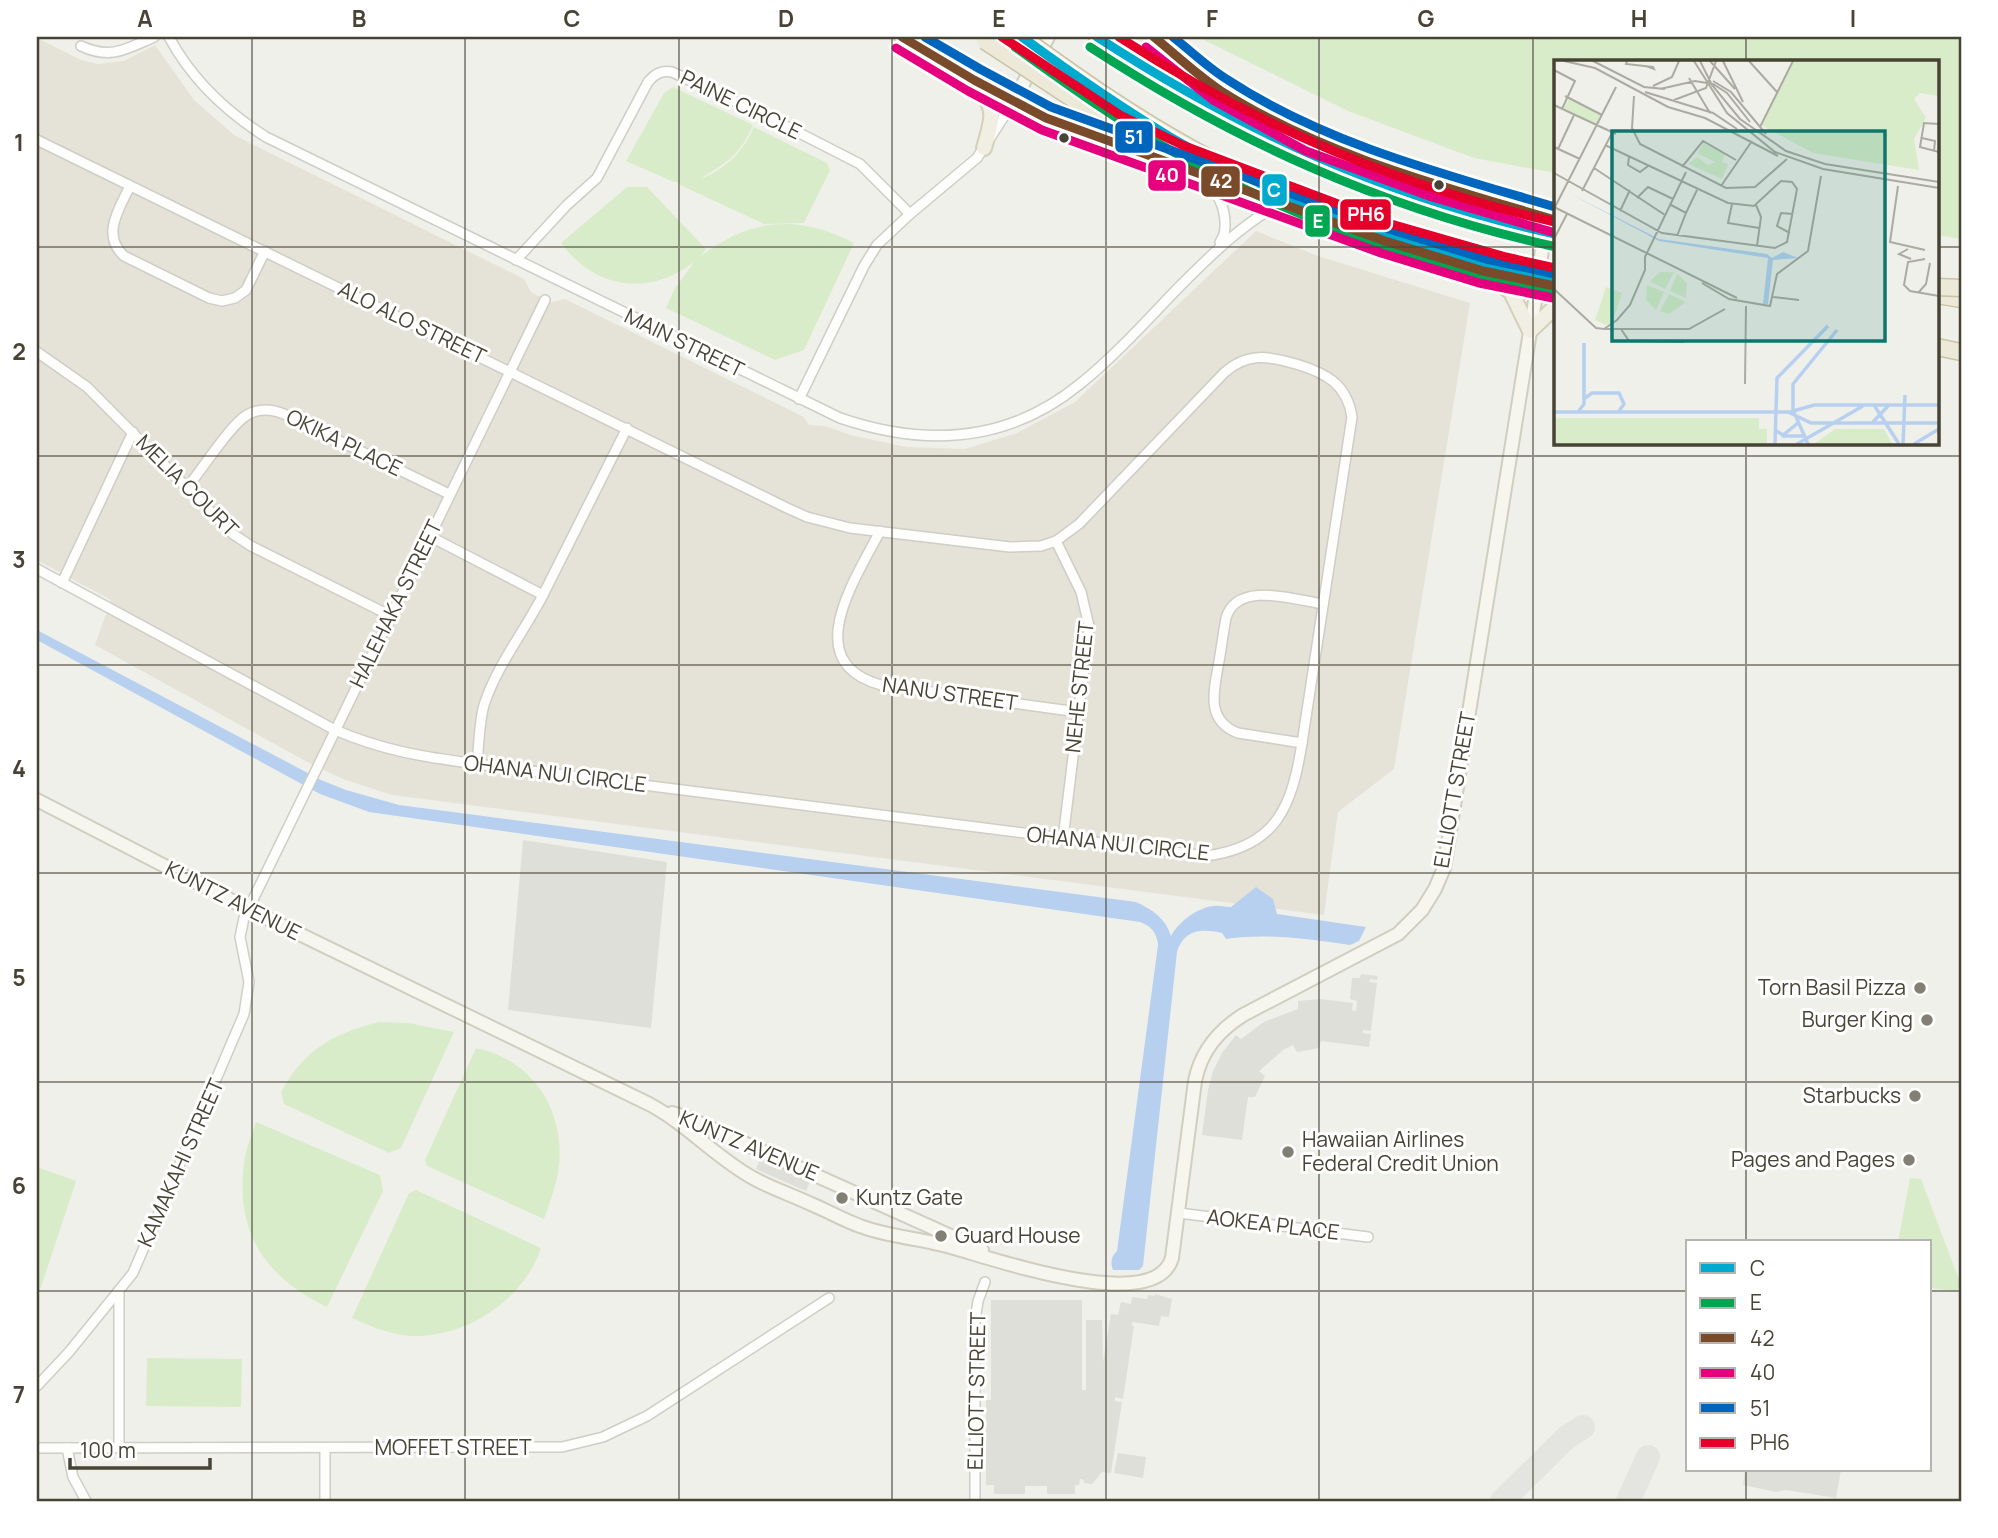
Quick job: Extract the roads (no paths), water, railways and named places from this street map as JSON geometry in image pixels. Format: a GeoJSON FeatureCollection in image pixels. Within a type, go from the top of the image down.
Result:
{"type":"FeatureCollection","features":[{"type":"Feature","properties":{"kind":"highway"},"geometry":{"type":"LineString","coordinates":[[1022,37],[1114,102],[1196,151],[1332,215]]}},
{"type":"Feature","properties":{"kind":"highway"},"geometry":{"type":"LineString","coordinates":[[1097,37],[1185,91],[1278,141],[1332,165],[1448,207],[1554,234]]}},
{"type":"Feature","properties":{"kind":"highway"},"geometry":{"type":"LineString","coordinates":[[1134,37],[1203,90],[1278,141]]}},
{"type":"Feature","properties":{"kind":"highway"},"geometry":{"type":"LineString","coordinates":[[982,39],[1114,126],[1145,143],[1332,215],[1439,252],[1554,281]]}},
{"type":"Feature","properties":{"kind":"highway"},"geometry":{"type":"LineString","coordinates":[[1938,286],[1961,289]]}},
{"type":"Feature","properties":{"kind":"highway"},"geometry":{"type":"LineString","coordinates":[[1938,295],[1961,299]]}},
{"type":"Feature","properties":{"kind":"highway"},"geometry":{"type":"LineString","coordinates":[[1938,346],[1961,345]]}},
{"type":"Feature","properties":{"kind":"highway"},"geometry":{"type":"LineString","coordinates":[[1938,346],[1961,352]]}},
{"type":"Feature","properties":{"kind":"main road"},"geometry":{"type":"LineString","coordinates":[[902,37],[974,80],[1056,121],[1385,241],[1483,271],[1554,286]]}},
{"type":"Feature","properties":{"kind":"main road"},"geometry":{"type":"LineString","coordinates":[[1154,37],[1220,90],[1311,140],[1436,185],[1550,219]]}},
{"type":"Feature","properties":{"kind":"main road"},"geometry":{"type":"LineString","coordinates":[[974,80],[990,102],[992,117],[984,148]]}},
{"type":"Feature","properties":{"kind":"main road"},"geometry":{"type":"LineString","coordinates":[[1483,271],[1511,292],[1530,331],[1554,308]]}},
{"type":"Feature","properties":{"kind":"street"},"geometry":{"type":"LineString","coordinates":[[81,46],[94,52],[111,53],[154,37]]}},
{"type":"Feature","properties":{"kind":"street","name":"MAIN STREET"},"geometry":{"type":"LineString","coordinates":[[169,37],[188,69],[211,95],[246,124],[300,154],[799,399],[874,430],[910,436],[940,437],[983,431],[1018,421],[1050,405],[1080,384],[1208,258],[1257,216],[1281,203]]}},
{"type":"Feature","properties":{"kind":"street"},"geometry":{"type":"LineString","coordinates":[[799,399],[877,245],[977,158],[1014,101],[1048,37]]}},
{"type":"Feature","properties":{"kind":"street","name":"PAINE CIRCLE"},"geometry":{"type":"LineString","coordinates":[[516,260],[567,205],[597,178],[648,82],[653,76],[666,71],[774,120],[860,164],[910,214]]}},
{"type":"Feature","properties":{"kind":"street","name":"ALO ALO STREET"},"geometry":{"type":"LineString","coordinates":[[37,140],[787,508]]}},
{"type":"Feature","properties":{"kind":"street","name":"MAIN STREET"},"geometry":{"type":"LineString","coordinates":[[1190,169],[1219,197],[1225,221],[1226,235],[1208,258]]}},
{"type":"Feature","properties":{"kind":"street"},"geometry":{"type":"LineString","coordinates":[[130,186],[113,225],[113,238],[118,250],[124,256],[209,298],[227,301],[239,296],[248,286],[265,251]]}},
{"type":"Feature","properties":{"kind":"street","name":"ELLIOTT STREET"},"geometry":{"type":"LineString","coordinates":[[995,1258],[1053,1276],[1125,1284],[1146,1283],[1160,1276],[1170,1264],[1195,1081],[1200,1062],[1210,1045],[1224,1028],[1243,1015],[1398,934],[1422,910],[1440,877],[1446,857],[1550,219]]}},
{"type":"Feature","properties":{"kind":"street","name":"HALEHAKA STREET"},"geometry":{"type":"LineString","coordinates":[[248,909],[545,300]]}},
{"type":"Feature","properties":{"kind":"street","name":"MELIA COURT"},"geometry":{"type":"LineString","coordinates":[[37,352],[87,387],[216,519],[251,546],[391,616]]}},
{"type":"Feature","properties":{"kind":"street","name":"OHANA NUI CIRCLE"},"geometry":{"type":"LineString","coordinates":[[37,569],[335,730],[391,751],[1192,856],[1213,856],[1246,845],[1269,829],[1286,807],[1296,781],[1352,426],[1351,409],[1345,394],[1328,376],[1274,357],[1251,358],[1230,368],[1079,524],[1056,541],[1041,546],[1010,547],[880,531],[829,523],[787,508]]}},
{"type":"Feature","properties":{"kind":"street","name":"OKIKA PLACE"},"geometry":{"type":"LineString","coordinates":[[187,488],[239,421],[255,411],[267,410],[284,414],[449,494]]}},
{"type":"Feature","properties":{"kind":"street"},"geometry":{"type":"LineString","coordinates":[[477,764],[483,708],[489,692],[543,595],[627,429]]}},
{"type":"Feature","properties":{"kind":"street"},"geometry":{"type":"LineString","coordinates":[[62,583],[133,432]]}},
{"type":"Feature","properties":{"kind":"street","name":"NANU STREET"},"geometry":{"type":"LineString","coordinates":[[880,531],[837,624],[839,648],[852,669],[865,679],[880,685],[1078,712]]}},
{"type":"Feature","properties":{"kind":"street"},"geometry":{"type":"LineString","coordinates":[[431,537],[543,595]]}},
{"type":"Feature","properties":{"kind":"street","name":"NEHE STREET"},"geometry":{"type":"LineString","coordinates":[[1056,541],[1082,592],[1088,615],[1089,638],[1063,839]]}},
{"type":"Feature","properties":{"kind":"street"},"geometry":{"type":"LineString","coordinates":[[1302,743],[1238,733],[1229,729],[1216,715],[1213,695],[1228,612],[1237,601],[1261,594],[1323,604]]}},
{"type":"Feature","properties":{"kind":"street","name":"KUNTZ AVENUE"},"geometry":{"type":"LineString","coordinates":[[37,800],[248,909],[658,1109],[710,1128],[960,1239],[995,1258]]}},
{"type":"Feature","properties":{"kind":"street","name":"KAMAKAHI STREET"},"geometry":{"type":"LineString","coordinates":[[37,1386],[69,1352],[133,1273],[244,1014],[248,982],[240,937],[248,909]]}},
{"type":"Feature","properties":{"kind":"street","name":"KUNTZ AVENUE"},"geometry":{"type":"LineString","coordinates":[[658,1109],[754,1179],[860,1227],[995,1258]]}},
{"type":"Feature","properties":{"kind":"street","name":"AOKEA PLACE"},"geometry":{"type":"LineString","coordinates":[[1179,1213],[1368,1237]]}},
{"type":"Feature","properties":{"kind":"street","name":"ELLIOTT STREET"},"geometry":{"type":"LineString","coordinates":[[975,1501],[975,1320],[985,1282]]}},
{"type":"Feature","properties":{"kind":"street"},"geometry":{"type":"LineString","coordinates":[[119,1292],[119,1448]]}},
{"type":"Feature","properties":{"kind":"street","name":"MOFFET STREET"},"geometry":{"type":"LineString","coordinates":[[37,1448],[562,1447],[603,1437],[647,1416],[829,1298]]}},
{"type":"Feature","properties":{"kind":"street"},"geometry":{"type":"LineString","coordinates":[[67,1448],[73,1477],[86,1501]]}},
{"type":"Feature","properties":{"kind":"street"},"geometry":{"type":"LineString","coordinates":[[325,1449],[325,1501]]}},
{"type":"Feature","properties":{"kind":"water"},"geometry":{"type":"Polygon","coordinates":[[[37,630],[321,780],[399,805],[1136,902],[1158,915],[1171,936],[1183,921],[1194,913],[1213,906],[1231,907],[1256,887],[1273,899],[1277,914],[1366,927],[1359,941],[1350,945],[1273,937],[1226,939],[1222,933],[1207,931],[1194,932],[1184,939],[1177,952],[1143,1266],[1139,1270],[1113,1270],[1112,1260],[1117,1251],[1158,945],[1155,934],[1147,926],[1140,922],[369,812],[320,794],[37,640],[37,630]]]}},
{"type":"Feature","properties":{"kind":"place","name":"Torn Basil Pizza"},"geometry":{"type":"Point","coordinates":[1920,988]}},
{"type":"Feature","properties":{"kind":"place","name":"Burger King"},"geometry":{"type":"Point","coordinates":[1927,1020]}},
{"type":"Feature","properties":{"kind":"place","name":"Starbucks"},"geometry":{"type":"Point","coordinates":[1915,1096]}},
{"type":"Feature","properties":{"kind":"place","name":"Hawaiian Airlines Federal Credit Union"},"geometry":{"type":"Point","coordinates":[1288,1152]}},
{"type":"Feature","properties":{"kind":"place","name":"Pages and Pages"},"geometry":{"type":"Point","coordinates":[1909,1160]}},
{"type":"Feature","properties":{"kind":"place","name":"Kuntz Gate"},"geometry":{"type":"Point","coordinates":[842,1198]}},
{"type":"Feature","properties":{"kind":"place","name":"Guard House"},"geometry":{"type":"Point","coordinates":[941,1236]}}]}
